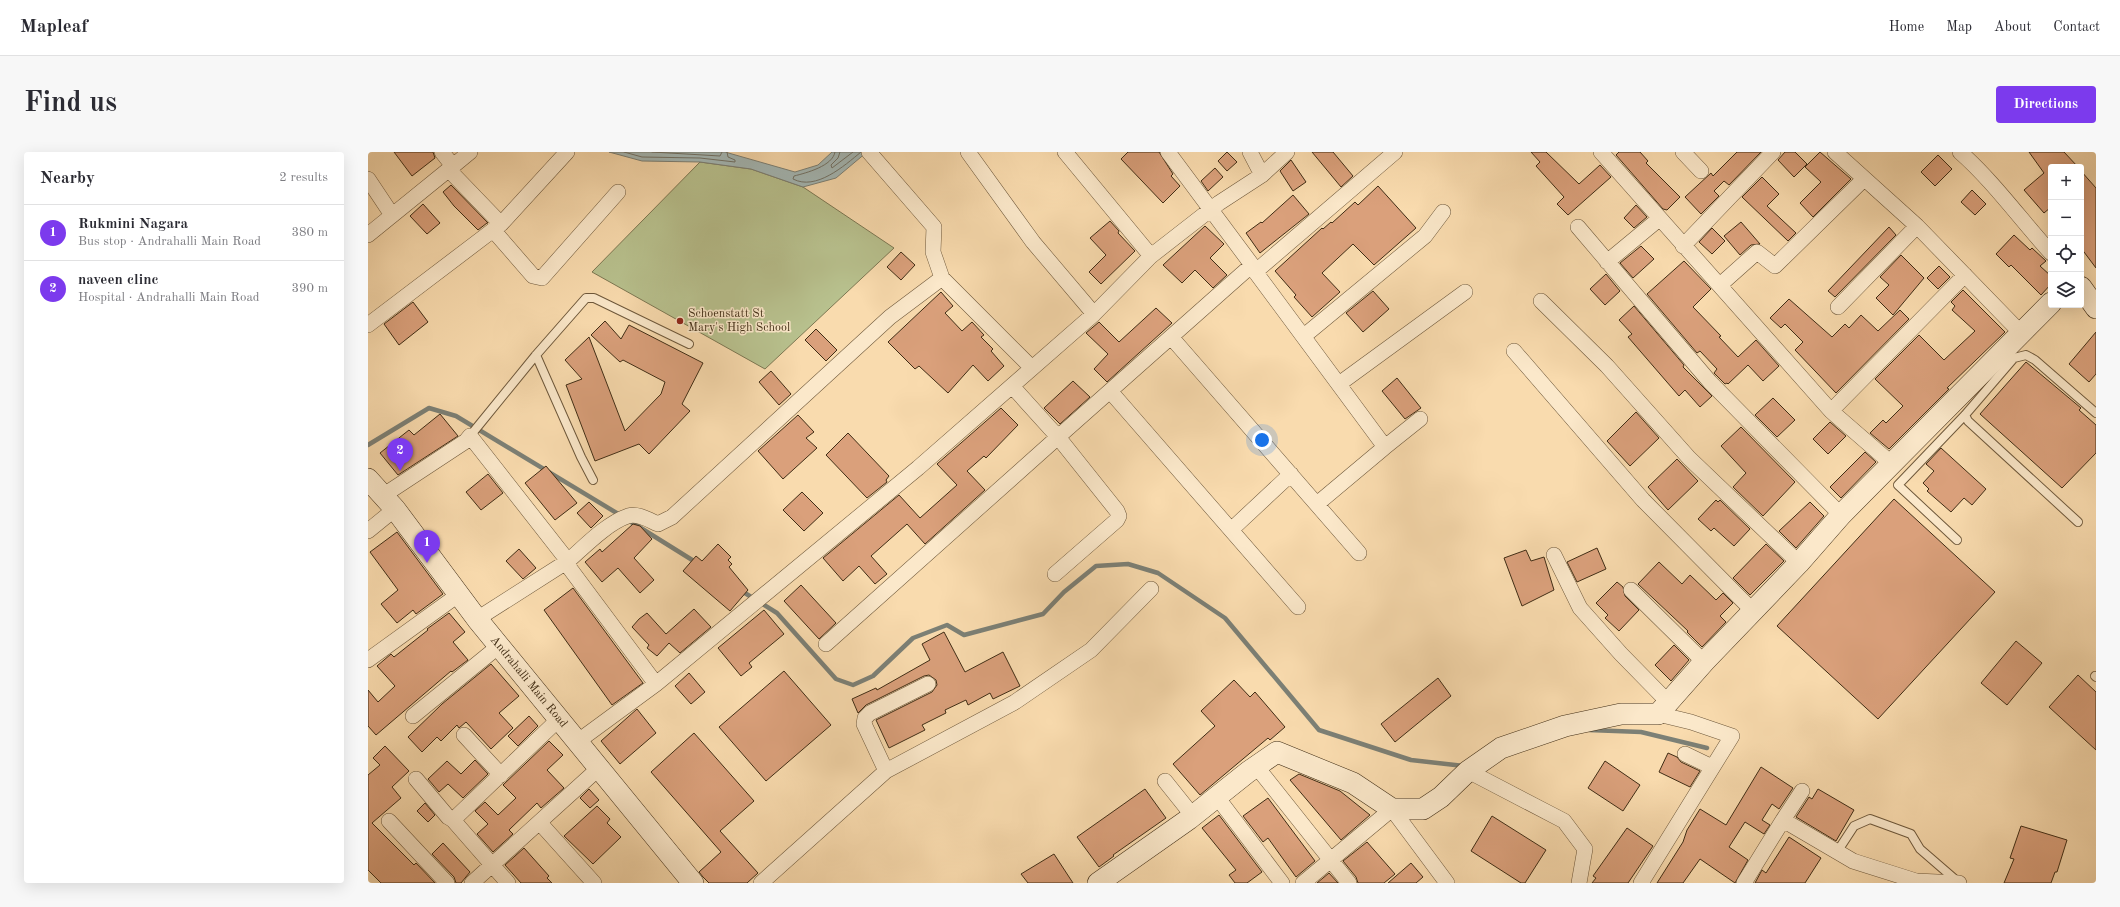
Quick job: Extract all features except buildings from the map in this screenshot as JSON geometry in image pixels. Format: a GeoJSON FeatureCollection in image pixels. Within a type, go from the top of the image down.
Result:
{"type":"FeatureCollection","features":[{"type":"Feature","properties":{"kind":"street"},"geometry":{"type":"LineString","coordinates":[[442,152],[451,168],[533,276],[542,278],[618,192]]}},
{"type":"Feature","properties":{"kind":"street"},"geometry":{"type":"LineString","coordinates":[[368,235],[470,152]]}},
{"type":"Feature","properties":{"kind":"street"},"geometry":{"type":"LineString","coordinates":[[368,325],[497,227],[567,152]]}},
{"type":"Feature","properties":{"kind":"street"},"geometry":{"type":"LineString","coordinates":[[968,152],[1033,242],[1094,314]]}},
{"type":"Feature","properties":{"kind":"street"},"geometry":{"type":"LineString","coordinates":[[1064,152],[1151,256]]}},
{"type":"Feature","properties":{"kind":"street"},"geometry":{"type":"LineString","coordinates":[[1168,152],[1212,209],[1252,265],[1253,269],[1385,447]]}},
{"type":"Feature","properties":{"kind":"street"},"geometry":{"type":"LineString","coordinates":[[1250,152],[1262,175]]}},
{"type":"Feature","properties":{"kind":"street"},"geometry":{"type":"LineString","coordinates":[[577,742],[656,684],[918,468],[1094,314],[1151,256],[1212,209],[1262,175],[1287,152]]}},
{"type":"Feature","properties":{"kind":"street"},"geometry":{"type":"LineString","coordinates":[[826,644],[1171,337],[1394,152]]}},
{"type":"Feature","properties":{"kind":"street"},"geometry":{"type":"LineString","coordinates":[[1601,152],[1831,411],[1892,464]]}},
{"type":"Feature","properties":{"kind":"street"},"geometry":{"type":"LineString","coordinates":[[1683,152],[1701,171]]}},
{"type":"Feature","properties":{"kind":"street"},"geometry":{"type":"LineString","coordinates":[[1683,246],[1773,152]]}},
{"type":"Feature","properties":{"kind":"street"},"geometry":{"type":"LineString","coordinates":[[1835,152],[1917,226],[2021,333]]}},
{"type":"Feature","properties":{"kind":"street"},"geometry":{"type":"LineString","coordinates":[[1960,152],[1977,167],[2021,221],[2048,250]]}},
{"type":"Feature","properties":{"kind":"street"},"geometry":{"type":"LineString","coordinates":[[876,154],[934,227],[933,252],[942,278],[1032,368]]}},
{"type":"Feature","properties":{"kind":"street"},"geometry":{"type":"LineString","coordinates":[[368,179],[392,215]]}},
{"type":"Feature","properties":{"kind":"street"},"geometry":{"type":"LineString","coordinates":[[1720,285],[1757,252],[1775,266],[1864,179]]}},
{"type":"Feature","properties":{"kind":"street"},"geometry":{"type":"LineString","coordinates":[[1304,336],[1424,236],[1443,212]]}},
{"type":"Feature","properties":{"kind":"street"},"geometry":{"type":"LineString","coordinates":[[1607,262],[1659,219]]}},
{"type":"Feature","properties":{"kind":"street"},"geometry":{"type":"LineString","coordinates":[[1838,306],[1917,226]]}},
{"type":"Feature","properties":{"kind":"street"},"geometry":{"type":"LineString","coordinates":[[1578,227],[1710,382],[1840,515]]}},
{"type":"Feature","properties":{"kind":"street"},"geometry":{"type":"LineString","coordinates":[[1831,411],[1965,275]]}},
{"type":"Feature","properties":{"kind":"street"},"geometry":{"type":"LineString","coordinates":[[477,620],[567,562],[607,528],[629,516],[644,517],[658,524],[672,517],[890,317],[942,278]]}},
{"type":"Feature","properties":{"kind":"street"},"geometry":{"type":"LineString","coordinates":[[2084,291],[2096,308]]}},
{"type":"Feature","properties":{"kind":"street"},"geometry":{"type":"LineString","coordinates":[[1339,384],[1465,292]]}},
{"type":"Feature","properties":{"kind":"street"},"geometry":{"type":"LineString","coordinates":[[1542,301],[1607,366],[1690,458],[1799,563]]}},
{"type":"Feature","properties":{"kind":"street"},"geometry":{"type":"LineString","coordinates":[[1303,883],[1392,809],[1423,809],[1440,797],[1468,771],[1501,748],[1565,726],[1620,714],[1663,708],[1704,662],[1799,563],[1840,515],[2048,306]]}},
{"type":"Feature","properties":{"kind":"street"},"geometry":{"type":"LineString","coordinates":[[1171,337],[1359,553]]}},
{"type":"Feature","properties":{"kind":"street"},"geometry":{"type":"LineString","coordinates":[[1514,351],[1643,500],[1752,611]]}},
{"type":"Feature","properties":{"kind":"street"},"geometry":{"type":"LineString","coordinates":[[1012,386],[1058,438],[1117,511],[1119,516],[1117,520],[1055,574]]}},
{"type":"Feature","properties":{"kind":"street"},"geometry":{"type":"LineString","coordinates":[[1110,391],[1298,607]]}},
{"type":"Feature","properties":{"kind":"street"},"geometry":{"type":"LineString","coordinates":[[1317,504],[1420,419]]}},
{"type":"Feature","properties":{"kind":"street"},"geometry":{"type":"LineString","coordinates":[[368,531],[390,502],[466,441],[470,436],[567,562],[656,684]]}},
{"type":"Feature","properties":{"kind":"street"},"geometry":{"type":"LineString","coordinates":[[1231,530],[1291,474]]}},
{"type":"Feature","properties":{"kind":"street","name":"Andrahalli Main Road"},"geometry":{"type":"LineString","coordinates":[[368,479],[390,502],[477,620],[693,883]]}},
{"type":"Feature","properties":{"kind":"street"},"geometry":{"type":"LineString","coordinates":[[1554,555],[1580,608],[1621,654],[1663,708],[1691,722],[1732,736],[1641,883]]}},
{"type":"Feature","properties":{"kind":"street"},"geometry":{"type":"LineString","coordinates":[[762,883],[886,771],[1015,702],[1091,650],[1151,589]]}},
{"type":"Feature","properties":{"kind":"street"},"geometry":{"type":"LineString","coordinates":[[1631,590],[1704,662]]}},
{"type":"Feature","properties":{"kind":"street"},"geometry":{"type":"LineString","coordinates":[[368,660],[458,595]]}},
{"type":"Feature","properties":{"kind":"street"},"geometry":{"type":"LineString","coordinates":[[413,716],[499,646]]}},
{"type":"Feature","properties":{"kind":"street"},"geometry":{"type":"LineString","coordinates":[[886,771],[864,724],[866,718],[870,713],[928,684]]}},
{"type":"Feature","properties":{"kind":"street"},"geometry":{"type":"LineString","coordinates":[[453,820],[559,719]]}},
{"type":"Feature","properties":{"kind":"street"},"geometry":{"type":"LineString","coordinates":[[464,735],[502,774]]}},
{"type":"Feature","properties":{"kind":"street"},"geometry":{"type":"LineString","coordinates":[[1107,881],[1256,766],[1277,752],[1353,783],[1392,809],[1447,883]]}},
{"type":"Feature","properties":{"kind":"street"},"geometry":{"type":"LineString","coordinates":[[1685,754],[1712,767]]}},
{"type":"Feature","properties":{"kind":"street"},"geometry":{"type":"LineString","coordinates":[[1256,766],[1349,883]]}},
{"type":"Feature","properties":{"kind":"street"},"geometry":{"type":"LineString","coordinates":[[472,883],[598,769]]}},
{"type":"Feature","properties":{"kind":"street"},"geometry":{"type":"LineString","coordinates":[[1468,771],[1564,820],[1585,849],[1579,883]]}},
{"type":"Feature","properties":{"kind":"street"},"geometry":{"type":"LineString","coordinates":[[416,779],[448,817],[453,820],[508,883]]}},
{"type":"Feature","properties":{"kind":"street"},"geometry":{"type":"LineString","coordinates":[[1165,781],[1193,816]]}},
{"type":"Feature","properties":{"kind":"street"},"geometry":{"type":"LineString","coordinates":[[1744,883],[1802,791]]}},
{"type":"Feature","properties":{"kind":"street"},"geometry":{"type":"LineString","coordinates":[[1217,797],[1282,883]]}},
{"type":"Feature","properties":{"kind":"street"},"geometry":{"type":"LineString","coordinates":[[1783,820],[1853,861],[1915,882],[1958,882]]}},
{"type":"Feature","properties":{"kind":"street"},"geometry":{"type":"LineString","coordinates":[[389,821],[447,883]]}},
{"type":"Feature","properties":{"kind":"street"},"geometry":{"type":"LineString","coordinates":[[540,823],[594,883]]}},
{"type":"Feature","properties":{"kind":"lane"},"geometry":{"type":"LineString","coordinates":[[470,436],[536,355],[586,298],[594,298],[689,344]]}},
{"type":"Feature","properties":{"kind":"lane"},"geometry":{"type":"LineString","coordinates":[[536,355],[580,457],[593,480]]}},
{"type":"Feature","properties":{"kind":"lane"},"geometry":{"type":"LineString","coordinates":[[1957,540],[1898,485],[1965,415],[2014,358],[2026,355],[2035,360],[2096,413]]}},
{"type":"Feature","properties":{"kind":"lane"},"geometry":{"type":"LineString","coordinates":[[1965,415],[1968,421],[2078,522]]}},
{"type":"Feature","properties":{"kind":"lane"},"geometry":{"type":"LineString","coordinates":[[1837,852],[1854,826],[1870,819],[1911,834],[1920,849],[1958,882]]}},
{"type":"Feature","properties":{"kind":"green space"},"geometry":{"type":"Polygon","coordinates":[[[700,162],[751,169],[803,187],[894,248],[765,369],[592,272],[700,162]]]}},
{"type":"Feature","properties":{"kind":"water"},"geometry":{"type":"Polygon","coordinates":[[[609,152],[725,152],[795,172],[818,165],[832,152],[867,152],[836,178],[803,187],[751,169],[700,162],[642,161],[609,152]]]}},
{"type":"Feature","properties":{"kind":"waterway"},"geometry":{"type":"LineString","coordinates":[[368,445],[429,408],[456,416],[620,515]]}},
{"type":"Feature","properties":{"kind":"waterway"},"geometry":{"type":"LineString","coordinates":[[628,520],[697,563]]}},
{"type":"Feature","properties":{"kind":"waterway"},"geometry":{"type":"LineString","coordinates":[[740,590],[777,613],[836,679],[853,685],[873,676],[913,638],[947,625],[964,635],[1043,614],[1064,592],[1096,566],[1128,564],[1158,573],[1225,618],[1319,730],[1411,760],[1464,766]]}},
{"type":"Feature","properties":{"kind":"waterway"},"geometry":{"type":"LineString","coordinates":[[1589,730],[1641,732],[1707,748]]}},
{"type":"Feature","properties":{"kind":"place","name":"Schoenstatt St Mary's High School"},"geometry":{"type":"Point","coordinates":[680,321]}},
{"type":"Feature","properties":{"kind":"place","name":"naveen clinc"},"geometry":{"type":"Point","coordinates":[400,471]}},
{"type":"Feature","properties":{"kind":"place","name":"Rukmini Nagara"},"geometry":{"type":"Point","coordinates":[427,563]}}]}
